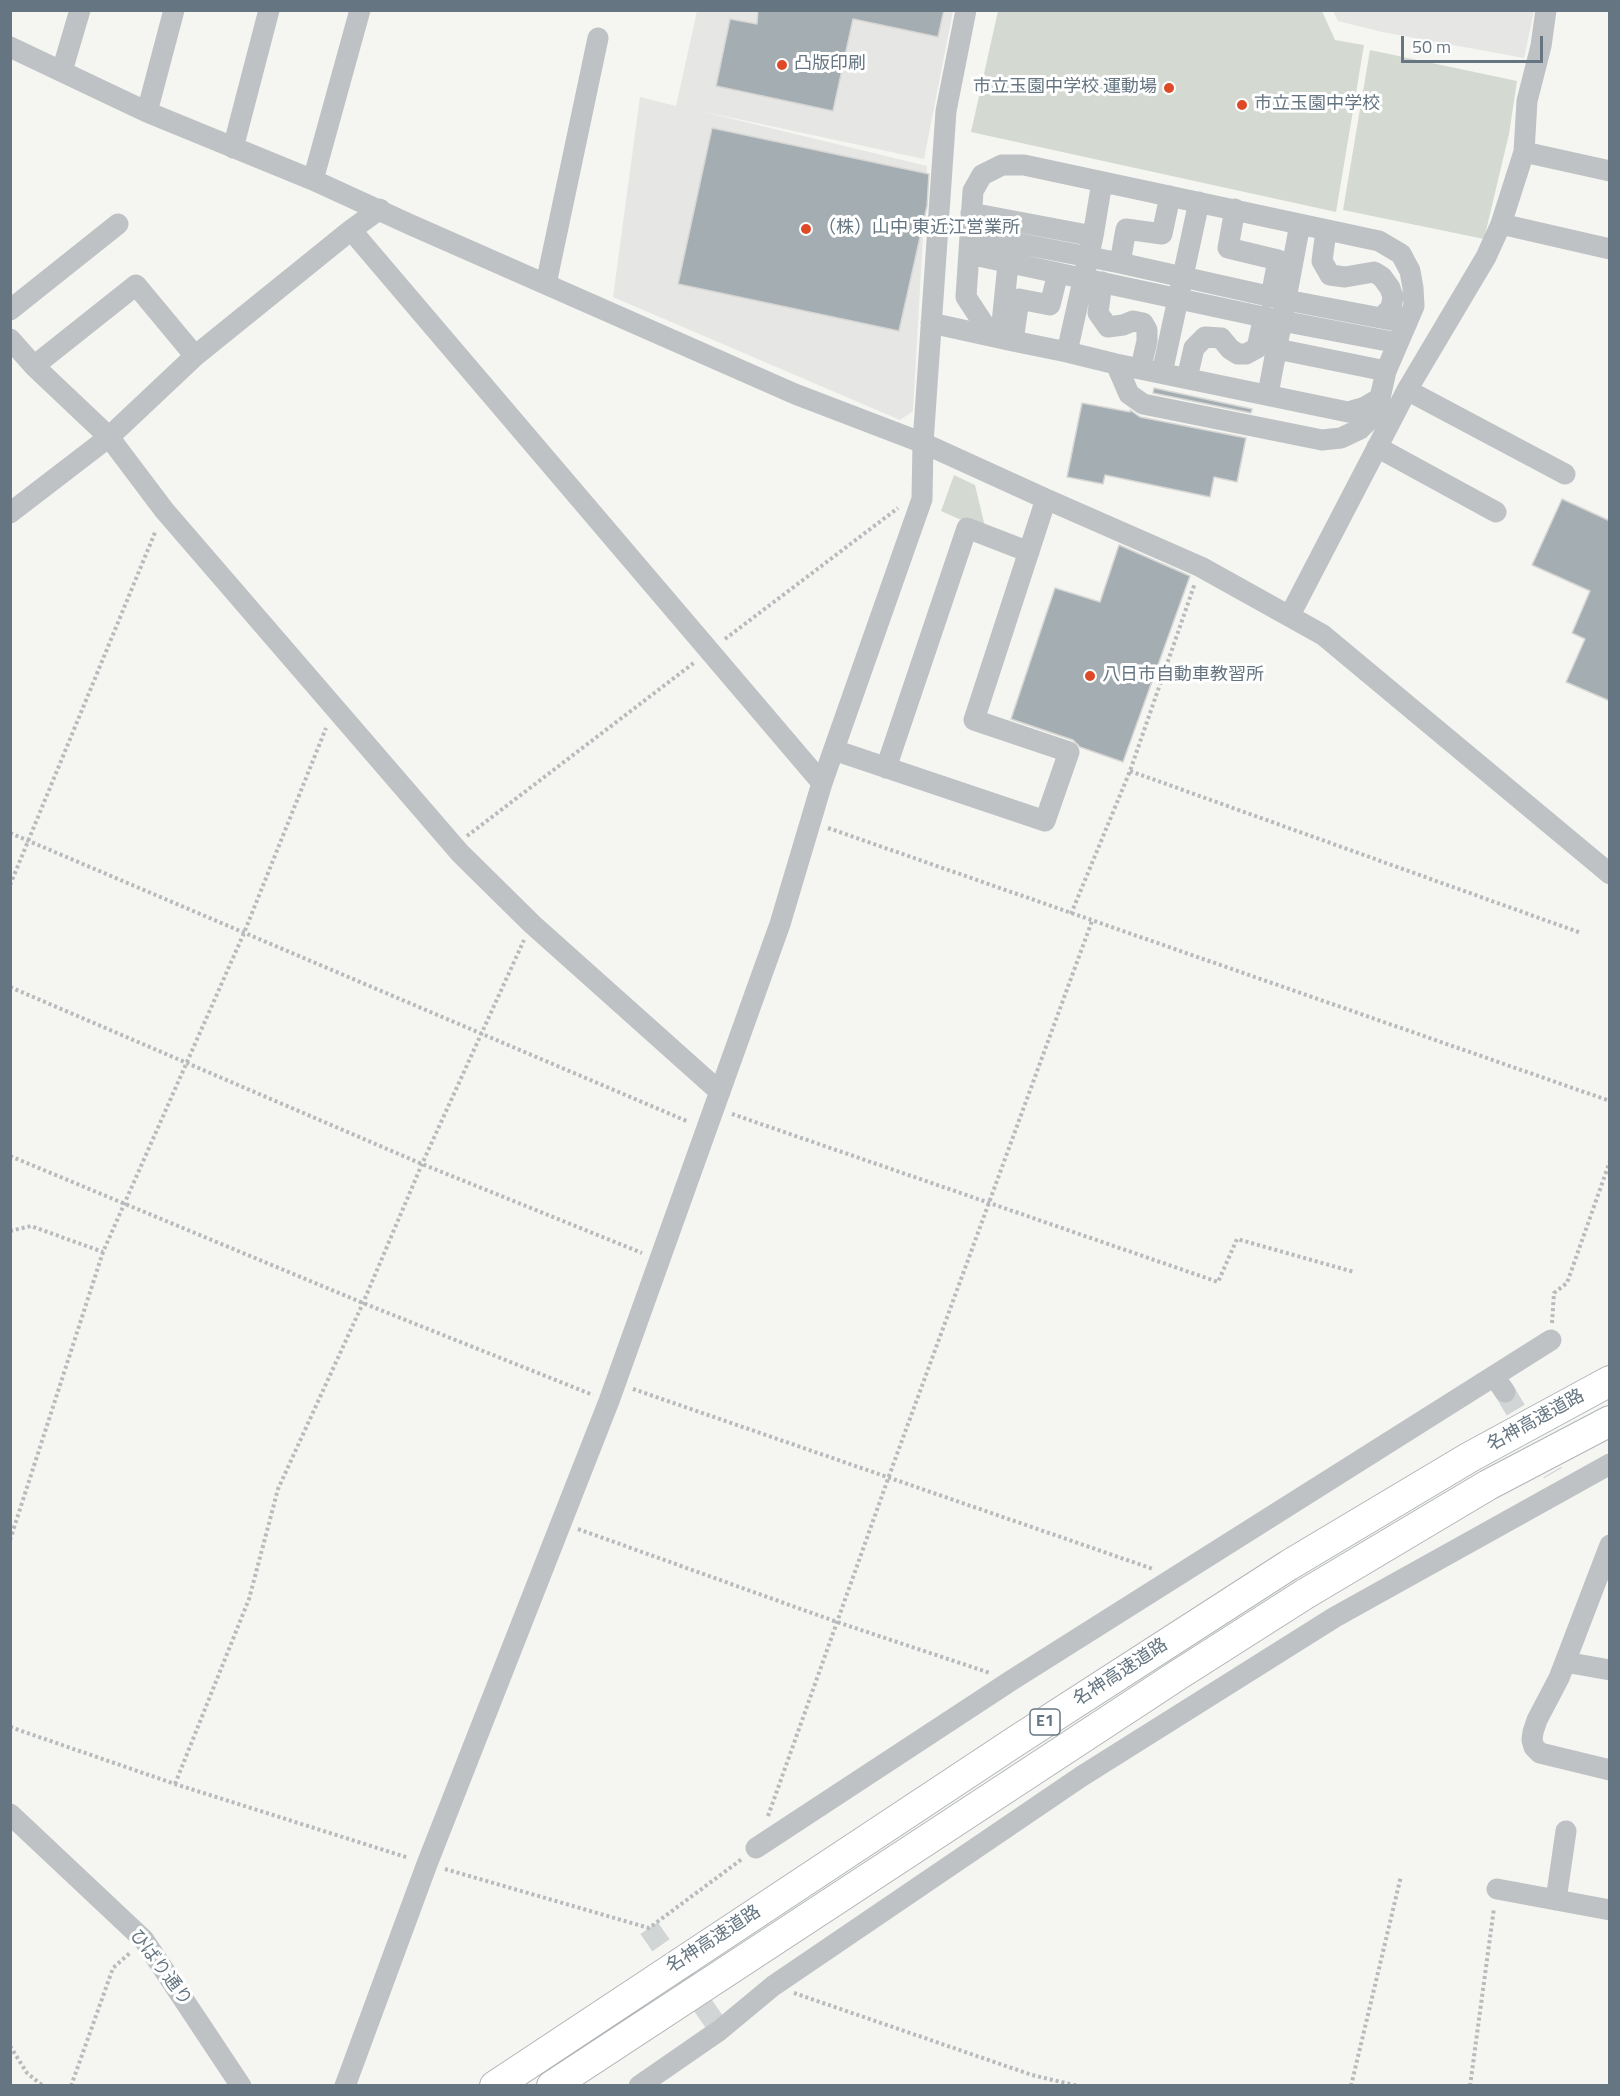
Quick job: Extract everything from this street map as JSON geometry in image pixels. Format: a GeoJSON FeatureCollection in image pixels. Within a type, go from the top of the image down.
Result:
{"type":"FeatureCollection","features":[{"type":"Feature","properties":{"kind":"highway"},"geometry":{"type":"LineString","coordinates":[[1289,1565],[1610,1364]]}},
{"type":"Feature","properties":{"kind":"highway","name":"名神高速道路"},"geometry":{"type":"LineString","coordinates":[[495,2085],[1016,1741],[1289,1565],[1470,1457],[1610,1381]]}},
{"type":"Feature","properties":{"kind":"highway","name":"名神高速道路"},"geometry":{"type":"LineString","coordinates":[[552,2085],[1305,1594],[1488,1485],[1610,1421]]}},
{"type":"Feature","properties":{"kind":"street"},"geometry":{"type":"LineString","coordinates":[[62,71],[80,10]]}},
{"type":"Feature","properties":{"kind":"street"},"geometry":{"type":"LineString","coordinates":[[147,112],[174,10]]}},
{"type":"Feature","properties":{"kind":"street"},"geometry":{"type":"LineString","coordinates":[[233,148],[269,10]]}},
{"type":"Feature","properties":{"kind":"street"},"geometry":{"type":"LineString","coordinates":[[313,180],[360,10]]}},
{"type":"Feature","properties":{"kind":"street"},"geometry":{"type":"LineString","coordinates":[[345,2085],[427,1864],[612,1392],[780,924],[822,783],[922,499],[923,443],[946,111],[966,10]]}},
{"type":"Feature","properties":{"kind":"street"},"geometry":{"type":"LineString","coordinates":[[1290,615],[1407,390],[1486,257],[1501,224],[1524,152],[1527,101],[1541,46],[1546,10]]}},
{"type":"Feature","properties":{"kind":"street"},"geometry":{"type":"LineString","coordinates":[[546,284],[598,38]]}},
{"type":"Feature","properties":{"kind":"street"},"geometry":{"type":"LineString","coordinates":[[10,47],[147,112],[380,209],[409,224],[795,394],[923,443],[1201,567],[1323,635],[1610,874]]}},
{"type":"Feature","properties":{"kind":"street"},"geometry":{"type":"LineString","coordinates":[[1524,152],[1610,171]]}},
{"type":"Feature","properties":{"kind":"street"},"geometry":{"type":"LineString","coordinates":[[1007,340],[989,332],[966,297],[973,191],[982,175],[1002,165],[1024,165],[1379,241],[1401,254],[1410,271],[1414,306],[1386,371],[1380,398],[1372,417],[1360,429],[1341,438],[1322,440],[1143,404],[1129,394],[1116,364]]}},
{"type":"Feature","properties":{"kind":"street"},"geometry":{"type":"LineString","coordinates":[[1102,182],[1088,257],[1098,313],[1108,327],[1133,321],[1143,324],[1147,330],[1147,341],[1141,367]]}},
{"type":"Feature","properties":{"kind":"street"},"geometry":{"type":"LineString","coordinates":[[1120,263],[1126,229],[1162,234],[1170,196]]}},
{"type":"Feature","properties":{"kind":"street"},"geometry":{"type":"LineString","coordinates":[[1162,373],[1199,202]]}},
{"type":"Feature","properties":{"kind":"street"},"geometry":{"type":"LineString","coordinates":[[10,513],[109,437],[195,356],[380,209]]}},
{"type":"Feature","properties":{"kind":"street"},"geometry":{"type":"LineString","coordinates":[[1235,209],[1228,248],[1278,260],[1277,349],[1268,394]]}},
{"type":"Feature","properties":{"kind":"street"},"geometry":{"type":"LineString","coordinates":[[971,213],[1093,236]]}},
{"type":"Feature","properties":{"kind":"street"},"geometry":{"type":"LineString","coordinates":[[10,310],[118,224]]}},
{"type":"Feature","properties":{"kind":"street"},"geometry":{"type":"LineString","coordinates":[[1187,378],[1194,348],[1205,337],[1221,338],[1230,350],[1238,354],[1246,354],[1257,348],[1276,308],[1300,224]]}},
{"type":"Feature","properties":{"kind":"street"},"geometry":{"type":"LineString","coordinates":[[1501,224],[1610,249]]}},
{"type":"Feature","properties":{"kind":"street"},"geometry":{"type":"LineString","coordinates":[[351,230],[822,783]]}},
{"type":"Feature","properties":{"kind":"street"},"geometry":{"type":"LineString","coordinates":[[1326,231],[1322,261],[1330,275],[1345,277],[1374,272],[1383,277],[1390,288],[1392,297],[1390,308],[1381,318]]}},
{"type":"Feature","properties":{"kind":"street"},"geometry":{"type":"LineString","coordinates":[[969,244],[1088,257],[1183,277],[1276,308],[1398,343]]}},
{"type":"Feature","properties":{"kind":"street"},"geometry":{"type":"LineString","coordinates":[[969,244],[1008,264],[1178,299],[1381,318],[1407,323]]}},
{"type":"Feature","properties":{"kind":"street"},"geometry":{"type":"LineString","coordinates":[[1007,340],[1008,264]]}},
{"type":"Feature","properties":{"kind":"street"},"geometry":{"type":"LineString","coordinates":[[1007,340],[1019,299],[1050,305],[1058,273]]}},
{"type":"Feature","properties":{"kind":"street"},"geometry":{"type":"LineString","coordinates":[[1067,352],[1093,281]]}},
{"type":"Feature","properties":{"kind":"street"},"geometry":{"type":"LineString","coordinates":[[34,366],[136,285],[195,356]]}},
{"type":"Feature","properties":{"kind":"street"},"geometry":{"type":"LineString","coordinates":[[931,323],[1348,412],[1365,407],[1380,398]]}},
{"type":"Feature","properties":{"kind":"street"},"geometry":{"type":"LineString","coordinates":[[10,339],[34,366],[109,437],[164,510],[454,846],[532,924],[717,1100]]}},
{"type":"Feature","properties":{"kind":"street"},"geometry":{"type":"LineString","coordinates":[[1277,349],[1386,371]]}},
{"type":"Feature","properties":{"kind":"street"},"geometry":{"type":"LineString","coordinates":[[1407,390],[1565,474]]}},
{"type":"Feature","properties":{"kind":"street"},"geometry":{"type":"LineString","coordinates":[[1377,447],[1496,512]]}},
{"type":"Feature","properties":{"kind":"street"},"geometry":{"type":"LineString","coordinates":[[834,750],[1045,822],[1069,752],[974,720],[1046,499]]}},
{"type":"Feature","properties":{"kind":"street"},"geometry":{"type":"LineString","coordinates":[[886,768],[967,528],[1029,552]]}},
{"type":"Feature","properties":{"kind":"street"},"geometry":{"type":"LineString","coordinates":[[756,1848],[1012,1680],[1176,1577],[1500,1384],[1551,1340]]}},
{"type":"Feature","properties":{"kind":"street"},"geometry":{"type":"LineString","coordinates":[[639,2085],[720,2030],[773,1986],[1102,1763],[1335,1617],[1559,1481],[1610,1464]]}},
{"type":"Feature","properties":{"kind":"street"},"geometry":{"type":"LineString","coordinates":[[1610,1545],[1559,1677],[1533,1732],[1534,1747],[1540,1753],[1610,1770]]}},
{"type":"Feature","properties":{"kind":"street"},"geometry":{"type":"LineString","coordinates":[[1565,1662],[1610,1670]]}},
{"type":"Feature","properties":{"kind":"street","name":"ひばり通り"},"geometry":{"type":"LineString","coordinates":[[10,1814],[144,1940],[241,2085]]}},
{"type":"Feature","properties":{"kind":"street"},"geometry":{"type":"LineString","coordinates":[[1556,1900],[1566,1831]]}},
{"type":"Feature","properties":{"kind":"street"},"geometry":{"type":"LineString","coordinates":[[1497,1889],[1610,1910]]}},
{"type":"Feature","properties":{"kind":"path"},"geometry":{"type":"LineString","coordinates":[[454,846],[904,503]]}},
{"type":"Feature","properties":{"kind":"path"},"geometry":{"type":"LineString","coordinates":[[10,885],[164,510]]}},
{"type":"Feature","properties":{"kind":"path"},"geometry":{"type":"LineString","coordinates":[[1071,914],[1130,771],[1201,567]]}},
{"type":"Feature","properties":{"kind":"path"},"geometry":{"type":"LineString","coordinates":[[10,1540],[103,1252],[244,933],[334,708]]}},
{"type":"Feature","properties":{"kind":"path"},"geometry":{"type":"LineString","coordinates":[[1130,771],[1581,933]]}},
{"type":"Feature","properties":{"kind":"path"},"geometry":{"type":"LineString","coordinates":[[810,822],[1610,1101]]}},
{"type":"Feature","properties":{"kind":"path"},"geometry":{"type":"LineString","coordinates":[[10,833],[706,1130]]}},
{"type":"Feature","properties":{"kind":"path"},"geometry":{"type":"LineString","coordinates":[[10,1727],[176,1784],[427,1864],[649,1928],[756,1848],[1092,921]]}},
{"type":"Feature","properties":{"kind":"path"},"geometry":{"type":"LineString","coordinates":[[176,1784],[249,1599],[278,1489],[363,1303],[422,1164],[532,924]]}},
{"type":"Feature","properties":{"kind":"path"},"geometry":{"type":"LineString","coordinates":[[10,987],[422,1164],[659,1260]]}},
{"type":"Feature","properties":{"kind":"path"},"geometry":{"type":"LineString","coordinates":[[717,1100],[1218,1282],[1238,1239],[1354,1272]]}},
{"type":"Feature","properties":{"kind":"path"},"geometry":{"type":"LineString","coordinates":[[10,1156],[363,1303],[612,1392],[889,1476],[1176,1577]]}},
{"type":"Feature","properties":{"kind":"path"},"geometry":{"type":"LineString","coordinates":[[1551,1340],[1554,1293],[1567,1283],[1610,1161]]}},
{"type":"Feature","properties":{"kind":"path"},"geometry":{"type":"LineString","coordinates":[[10,1231],[30,1226],[103,1252]]}},
{"type":"Feature","properties":{"kind":"path"},"geometry":{"type":"LineString","coordinates":[[561,1522],[837,1622],[1012,1680]]}},
{"type":"Feature","properties":{"kind":"path"},"geometry":{"type":"LineString","coordinates":[[1351,2085],[1401,1876]]}},
{"type":"Feature","properties":{"kind":"path"},"geometry":{"type":"LineString","coordinates":[[1470,2085],[1497,1889]]}},
{"type":"Feature","properties":{"kind":"path"},"geometry":{"type":"LineString","coordinates":[[71,2085],[113,1968],[144,1940]]}},
{"type":"Feature","properties":{"kind":"path"},"geometry":{"type":"LineString","coordinates":[[773,1986],[1032,2075],[1078,2085]]}},
{"type":"Feature","properties":{"kind":"path"},"geometry":{"type":"LineString","coordinates":[[10,2046],[27,2073],[43,2085]]}},
{"type":"Feature","properties":{"kind":"shaded area"},"geometry":{"type":"Polygon","coordinates":[[[697,11],[953,11],[924,159],[696,110],[927,166],[913,411],[900,420],[613,297],[640,97],[676,106],[697,11]]]}},
{"type":"Feature","properties":{"kind":"shaded area","name":"市立玉園中学校 運動場"},"geometry":{"type":"Polygon","coordinates":[[[998,11],[1322,11],[1335,40],[1364,45],[1336,212],[971,132],[998,11]]]}},
{"type":"Feature","properties":{"kind":"shaded area"},"geometry":{"type":"Polygon","coordinates":[[[1333,11],[1534,11],[1524,58],[1382,32],[1338,21],[1333,11]]]}},
{"type":"Feature","properties":{"kind":"shaded area"},"geometry":{"type":"Polygon","coordinates":[[[1370,50],[1517,81],[1509,134],[1484,239],[1343,210],[1370,50]]]}},
{"type":"Feature","properties":{"kind":"shaded area"},"geometry":{"type":"Polygon","coordinates":[[[954,475],[975,485],[986,531],[941,511],[954,475]]]}},
{"type":"Feature","properties":{"kind":"building","name":"凸版印刷"},"geometry":{"type":"Polygon","coordinates":[[[758,10],[944,10],[938,37],[853,19],[833,111],[716,86],[730,19],[757,24],[758,10]]]}},
{"type":"Feature","properties":{"kind":"building","name":"（株）山中 東近江営業所"},"geometry":{"type":"Polygon","coordinates":[[[712,128],[929,174],[927,206],[899,331],[678,284],[712,128]]]}},
{"type":"Feature","properties":{"kind":"building"},"geometry":{"type":"Polygon","coordinates":[[[1154,388],[1252,409],[1251,413],[1153,393],[1154,388]]]}},
{"type":"Feature","properties":{"kind":"building"},"geometry":{"type":"Polygon","coordinates":[[[1082,403],[1130,412],[1130,410],[1140,417],[1246,438],[1237,482],[1214,477],[1210,497],[1105,475],[1103,484],[1067,477],[1082,403]]]}},
{"type":"Feature","properties":{"kind":"building"},"geometry":{"type":"Polygon","coordinates":[[[1562,499],[1610,521],[1610,701],[1566,682],[1585,639],[1572,633],[1590,591],[1532,565],[1562,499]]]}},
{"type":"Feature","properties":{"kind":"building","name":"八日市自動車教習所"},"geometry":{"type":"Polygon","coordinates":[[[1119,545],[1190,576],[1123,762],[1080,747],[1073,740],[1011,719],[1055,588],[1100,602],[1119,545]]]}},
{"type":"Feature","properties":{"kind":"tunnel"},"geometry":{"type":"LineString","coordinates":[[1505,1392],[1553,1473]]}},
{"type":"Feature","properties":{"kind":"tunnel"},"geometry":{"type":"LineString","coordinates":[[649,1928],[720,2030]]}},
{"type":"Feature","properties":{"kind":"place","name":"凸版印刷"},"geometry":{"type":"Point","coordinates":[782,65]}},
{"type":"Feature","properties":{"kind":"place","name":"市立玉園中学校 運動場"},"geometry":{"type":"Point","coordinates":[1169,88]}},
{"type":"Feature","properties":{"kind":"place","name":"市立玉園中学校"},"geometry":{"type":"Point","coordinates":[1242,105]}},
{"type":"Feature","properties":{"kind":"place","name":"（株）山中 東近江営業所"},"geometry":{"type":"Point","coordinates":[806,229]}},
{"type":"Feature","properties":{"kind":"place","name":"八日市自動車教習所"},"geometry":{"type":"Point","coordinates":[1090,676]}}]}
